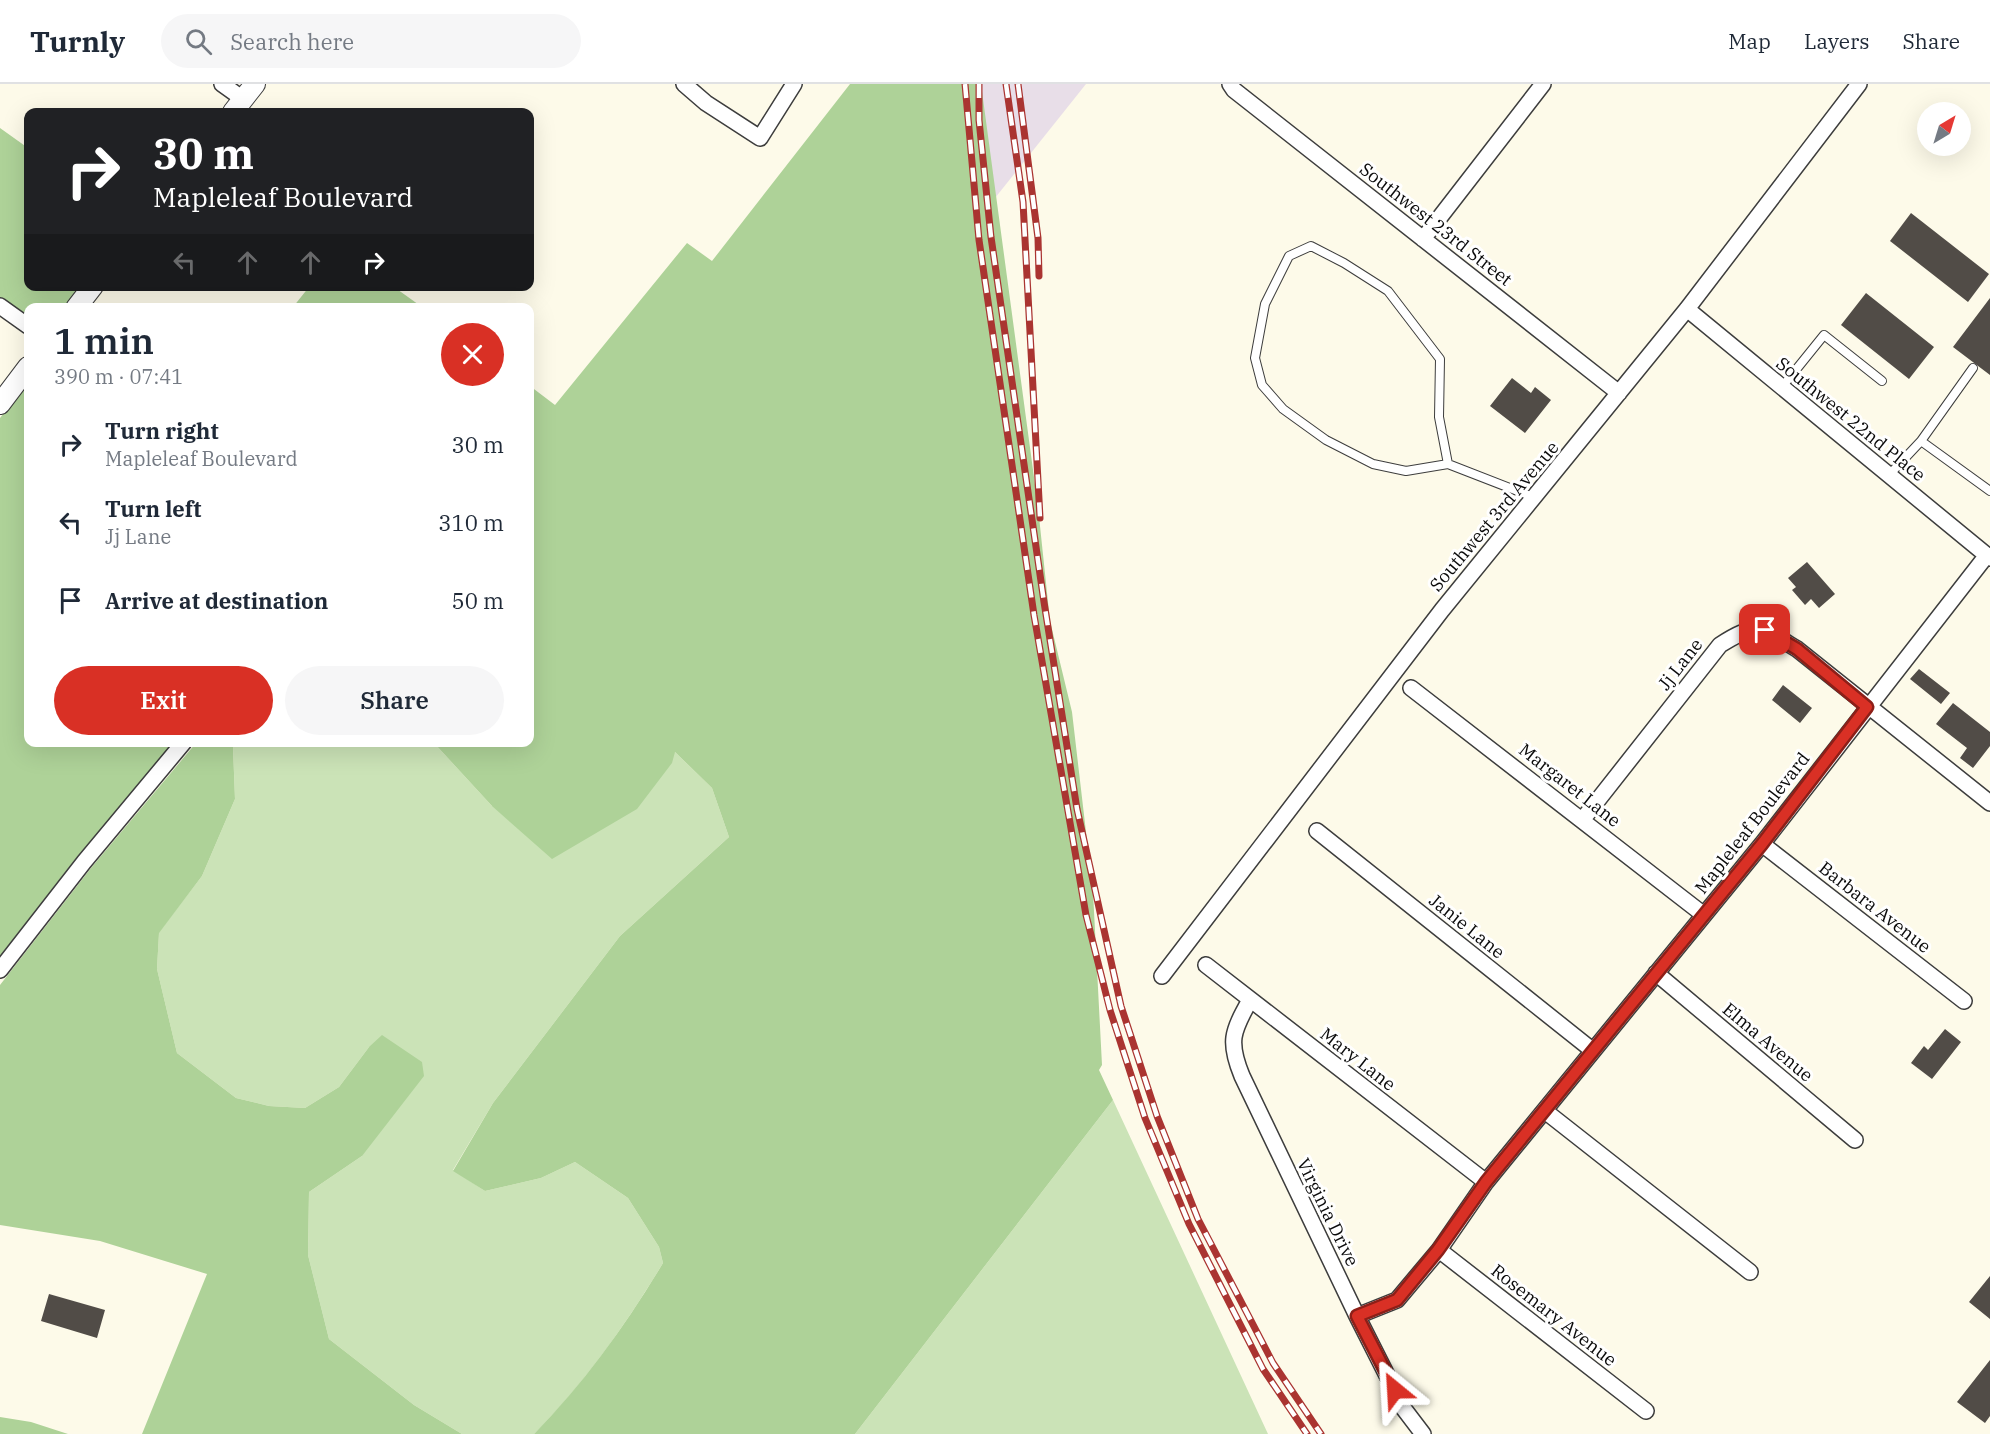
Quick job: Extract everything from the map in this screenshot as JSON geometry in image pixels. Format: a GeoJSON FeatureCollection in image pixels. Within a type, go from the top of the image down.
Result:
{"type":"FeatureCollection","features":[{"type":"Feature","properties":{"kind":"street"},"geometry":{"type":"LineString","coordinates":[[222,84],[244,99]]}},
{"type":"Feature","properties":{"kind":"street"},"geometry":{"type":"LineString","coordinates":[[684,84],[706,103],[760,138],[794,84]]}},
{"type":"Feature","properties":{"kind":"street","name":"Southwest 23rd Street"},"geometry":{"type":"LineString","coordinates":[[1230,84],[1243,97],[1619,393]]}},
{"type":"Feature","properties":{"kind":"street"},"geometry":{"type":"LineString","coordinates":[[1423,238],[1543,84]]}},
{"type":"Feature","properties":{"kind":"street","name":"Southwest 3rd Avenue"},"geometry":{"type":"LineString","coordinates":[[1162,975],[1442,610],[1687,309],[1859,84]]}},
{"type":"Feature","properties":{"kind":"street"},"geometry":{"type":"LineString","coordinates":[[80,303],[89,291]]}},
{"type":"Feature","properties":{"kind":"street"},"geometry":{"type":"LineString","coordinates":[[0,306],[24,323]]}},
{"type":"Feature","properties":{"kind":"street","name":"Southwest 22nd Place"},"geometry":{"type":"LineString","coordinates":[[1687,309],[1988,557]]}},
{"type":"Feature","properties":{"kind":"street"},"geometry":{"type":"LineString","coordinates":[[0,404],[24,373]]}},
{"type":"Feature","properties":{"kind":"street","name":"Mapleleaf Boulevard"},"geometry":{"type":"LineString","coordinates":[[1357,1316],[1397,1300],[1438,1250],[1486,1182],[1762,844],[1867,707],[1988,557]]}},
{"type":"Feature","properties":{"kind":"street","name":"Jj Lane"},"geometry":{"type":"LineString","coordinates":[[1583,819],[1720,645],[1743,630],[1765,630],[1797,649],[1990,803]]}},
{"type":"Feature","properties":{"kind":"street","name":"Margaret Lane"},"geometry":{"type":"LineString","coordinates":[[1412,688],[1704,915]]}},
{"type":"Feature","properties":{"kind":"street"},"geometry":{"type":"LineString","coordinates":[[0,970],[84,862],[180,747]]}},
{"type":"Feature","properties":{"kind":"street","name":"Janie Lane"},"geometry":{"type":"LineString","coordinates":[[1317,831],[1592,1050]]}},
{"type":"Feature","properties":{"kind":"street","name":"Barbara Avenue"},"geometry":{"type":"LineString","coordinates":[[1762,844],[1964,1001]]}},
{"type":"Feature","properties":{"kind":"street","name":"Mary Lane"},"geometry":{"type":"LineString","coordinates":[[1206,965],[1486,1182]]}},
{"type":"Feature","properties":{"kind":"street","name":"Elma Avenue"},"geometry":{"type":"LineString","coordinates":[[1656,972],[1855,1140]]}},
{"type":"Feature","properties":{"kind":"street","name":"Virginia Drive"},"geometry":{"type":"LineString","coordinates":[[1250,1000],[1234,1029],[1232,1052],[1357,1316],[1404,1409],[1423,1434]]}},
{"type":"Feature","properties":{"kind":"street"},"geometry":{"type":"LineString","coordinates":[[1545,1112],[1750,1272]]}},
{"type":"Feature","properties":{"kind":"street","name":"Rosemary Avenue"},"geometry":{"type":"LineString","coordinates":[[1438,1250],[1646,1411]]}},
{"type":"Feature","properties":{"kind":"lane"},"geometry":{"type":"LineString","coordinates":[[1448,464],[1439,417],[1440,358],[1388,291],[1344,263],[1311,246],[1289,256],[1265,304],[1255,358],[1262,385],[1283,409],[1326,440],[1373,464],[1406,471],[1448,464],[1535,498]]}},
{"type":"Feature","properties":{"kind":"lane"},"geometry":{"type":"LineString","coordinates":[[1782,387],[1824,335],[1882,381]]}},
{"type":"Feature","properties":{"kind":"lane"},"geometry":{"type":"LineString","coordinates":[[1889,475],[1921,441],[1973,368]]}},
{"type":"Feature","properties":{"kind":"lane"},"geometry":{"type":"LineString","coordinates":[[1921,441],[1990,491]]}},
{"type":"Feature","properties":{"kind":"shaded area"},"geometry":{"type":"Polygon","coordinates":[[[981,84],[1086,84],[995,198],[981,98],[981,84]]]}},
{"type":"Feature","properties":{"kind":"green space"},"geometry":{"type":"Polygon","coordinates":[[[850,84],[981,84],[1038,507],[1050,621],[1072,712],[1093,892],[1102,1065],[1099,1070],[1113,1100],[855,1434],[534,1434],[587,1374],[634,1309],[663,1263],[659,1247],[628,1198],[575,1162],[541,1178],[485,1191],[453,1171],[493,1103],[620,936],[729,837],[712,788],[675,752],[672,763],[637,809],[552,859],[492,806],[438,747],[534,747],[534,389],[555,405],[687,243],[712,261],[850,84]]]}},
{"type":"Feature","properties":{"kind":"green space"},"geometry":{"type":"Polygon","coordinates":[[[0,128],[24,145],[24,291],[79,291],[68,303],[24,303],[24,313],[0,298],[0,128]]]}},
{"type":"Feature","properties":{"kind":"green space"},"geometry":{"type":"Polygon","coordinates":[[[306,291],[400,291],[416,303],[296,303],[306,291]]]}},
{"type":"Feature","properties":{"kind":"green space"},"geometry":{"type":"Polygon","coordinates":[[[24,387],[24,747],[170,747],[77,857],[0,956],[0,418],[24,387]]]}},
{"type":"Feature","properties":{"kind":"green space"},"geometry":{"type":"Polygon","coordinates":[[[193,747],[233,747],[235,799],[202,876],[159,933],[157,969],[177,1053],[236,1098],[269,1106],[305,1108],[339,1087],[369,1047],[382,1035],[422,1062],[424,1076],[362,1156],[309,1192],[308,1255],[329,1339],[414,1405],[462,1434],[142,1434],[207,1274],[100,1241],[0,1225],[0,985],[91,868],[193,747]]]}},
{"type":"Feature","properties":{"kind":"green space"},"geometry":{"type":"Polygon","coordinates":[[[233,747],[438,747],[492,806],[675,752],[712,788],[729,837],[620,936],[493,1103],[453,1170],[485,1191],[541,1178],[575,1162],[628,1198],[659,1247],[663,1263],[634,1308],[587,1374],[534,1434],[462,1434],[414,1405],[329,1339],[308,1255],[309,1192],[362,1156],[369,1047],[339,1087],[305,1108],[269,1106],[236,1098],[177,1053],[157,969],[159,932],[202,876],[235,799],[233,747]]]}},
{"type":"Feature","properties":{"kind":"green space"},"geometry":{"type":"Polygon","coordinates":[[[1113,1100],[1268,1434],[855,1434],[1113,1100]]]}},
{"type":"Feature","properties":{"kind":"green space"},"geometry":{"type":"Polygon","coordinates":[[[0,1417],[31,1422],[68,1434],[0,1434],[0,1417]]]}},
{"type":"Feature","properties":{"kind":"building"},"geometry":{"type":"Polygon","coordinates":[[[1911,213],[1989,274],[1968,302],[1890,241],[1911,213]]]}},
{"type":"Feature","properties":{"kind":"building"},"geometry":{"type":"Polygon","coordinates":[[[1866,293],[1934,347],[1909,379],[1841,325],[1866,293]]]}},
{"type":"Feature","properties":{"kind":"building"},"geometry":{"type":"Polygon","coordinates":[[[1990,298],[1990,375],[1953,347],[1990,298]]]}},
{"type":"Feature","properties":{"kind":"building"},"geometry":{"type":"Polygon","coordinates":[[[1512,378],[1531,393],[1535,387],[1551,400],[1525,433],[1490,406],[1512,378]]]}},
{"type":"Feature","properties":{"kind":"building"},"geometry":{"type":"Polygon","coordinates":[[[1807,562],[1835,594],[1819,608],[1811,599],[1805,605],[1792,590],[1796,587],[1788,578],[1807,562]]]}},
{"type":"Feature","properties":{"kind":"building"},"geometry":{"type":"Polygon","coordinates":[[[1919,669],[1950,693],[1941,704],[1910,679],[1919,669]]]}},
{"type":"Feature","properties":{"kind":"building"},"geometry":{"type":"Polygon","coordinates":[[[1783,685],[1812,708],[1800,723],[1772,700],[1783,685]]]}},
{"type":"Feature","properties":{"kind":"building"},"geometry":{"type":"Polygon","coordinates":[[[1953,703],[1990,732],[1990,746],[1973,768],[1960,758],[1967,748],[1936,724],[1953,703]]]}},
{"type":"Feature","properties":{"kind":"building"},"geometry":{"type":"Polygon","coordinates":[[[1945,1029],[1961,1042],[1932,1079],[1911,1063],[1924,1046],[1928,1050],[1945,1029]]]}},
{"type":"Feature","properties":{"kind":"building"},"geometry":{"type":"Polygon","coordinates":[[[1990,1276],[1990,1319],[1969,1302],[1990,1276]]]}},
{"type":"Feature","properties":{"kind":"building"},"geometry":{"type":"Polygon","coordinates":[[[49,1294],[105,1310],[97,1338],[41,1321],[49,1294]]]}},
{"type":"Feature","properties":{"kind":"building"},"geometry":{"type":"Polygon","coordinates":[[[1990,1360],[1990,1416],[1985,1423],[1957,1402],[1990,1360]]]}},
{"type":"Feature","properties":{"kind":"railway"},"geometry":{"type":"LineString","coordinates":[[965,84],[979,240],[1034,615],[1086,915],[1110,1010],[1145,1118],[1189,1224],[1263,1369],[1307,1434]]}},
{"type":"Feature","properties":{"kind":"railway"},"geometry":{"type":"LineString","coordinates":[[979,84],[979,120],[991,237],[1044,602],[1077,809],[1121,1006],[1157,1116],[1198,1219],[1273,1363],[1321,1434]]}},
{"type":"Feature","properties":{"kind":"railway"},"geometry":{"type":"LineString","coordinates":[[1006,84],[1023,202],[1040,518]]}},
{"type":"Feature","properties":{"kind":"railway"},"geometry":{"type":"LineString","coordinates":[[1018,84],[1038,238],[1039,276]]}},
{"type":"Feature","properties":{"kind":"route"},"geometry":{"type":"LineString","coordinates":[[1395,1390],[1357,1316],[1397,1300],[1438,1250],[1486,1182],[1762,844],[1867,707],[1797,649],[1765,630]]}}]}
